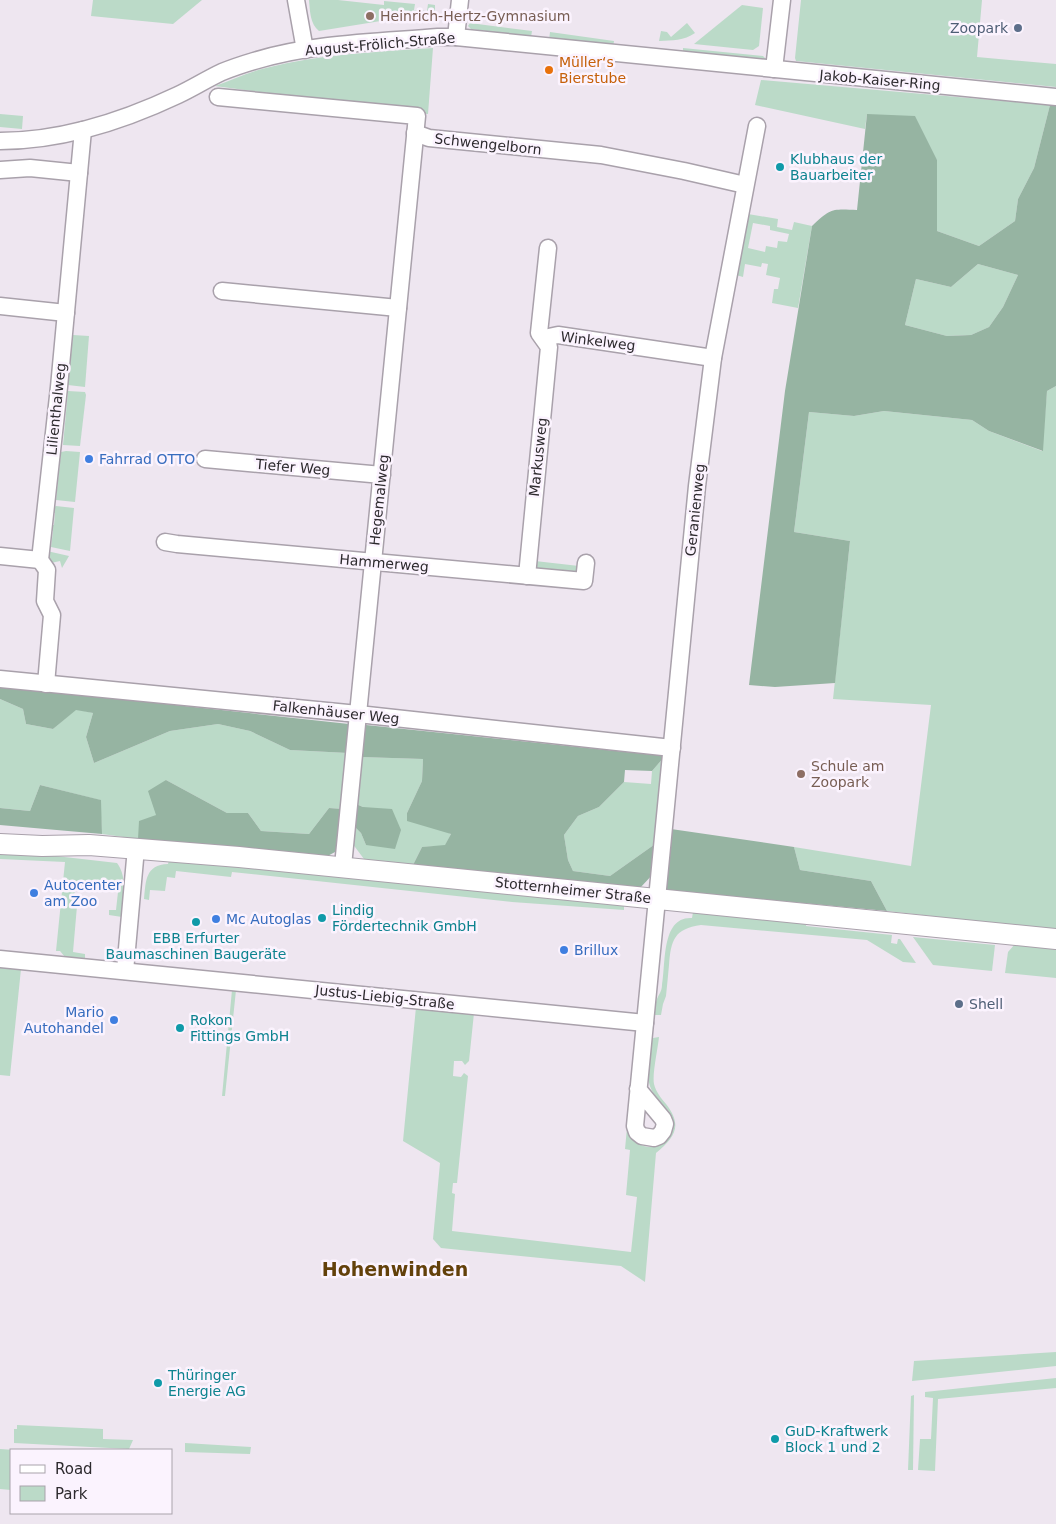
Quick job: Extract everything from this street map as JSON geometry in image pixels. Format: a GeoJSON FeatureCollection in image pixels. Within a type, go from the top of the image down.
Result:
{"type":"FeatureCollection","features":[{"type":"Feature","properties":{"kind":"main road","name":"Stotternheimer Straße"},"geometry":{"type":"LineString","coordinates":[[0,832],[89,845],[343,866],[1056,939]]}},
{"type":"Feature","properties":{"kind":"main road","name":"Stotternheimer Straße"},"geometry":{"type":"LineString","coordinates":[[0,844],[42,846],[89,845]]}},
{"type":"Feature","properties":{"kind":"street"},"geometry":{"type":"LineString","coordinates":[[296,0],[305,50]]}},
{"type":"Feature","properties":{"kind":"street"},"geometry":{"type":"LineString","coordinates":[[456,37],[460,0]]}},
{"type":"Feature","properties":{"kind":"street"},"geometry":{"type":"LineString","coordinates":[[774,70],[782,0]]}},
{"type":"Feature","properties":{"kind":"street","name":"August-Frölich-Straße"},"geometry":{"type":"LineString","coordinates":[[0,141],[26,141],[82,130],[127,116],[178,95],[223,72],[276,55],[305,50],[438,37],[456,37],[774,70]]}},
{"type":"Feature","properties":{"kind":"street","name":"Jakob-Kaiser-Ring"},"geometry":{"type":"LineString","coordinates":[[774,70],[1056,97]]}},
{"type":"Feature","properties":{"kind":"street","name":"Schwengelborn"},"geometry":{"type":"LineString","coordinates":[[218,97],[417,116],[416,133],[429,138],[601,155],[745,185]]}},
{"type":"Feature","properties":{"kind":"street","name":"Geranienweg"},"geometry":{"type":"LineString","coordinates":[[658,898],[697,486],[714,358],[757,126]]}},
{"type":"Feature","properties":{"kind":"street","name":"Lilienthalweg"},"geometry":{"type":"LineString","coordinates":[[46,684],[52,615],[45,600],[47,570],[40,560],[66,313],[82,130]]}},
{"type":"Feature","properties":{"kind":"street","name":"Hegemalweg"},"geometry":{"type":"LineString","coordinates":[[343,866],[416,133]]}},
{"type":"Feature","properties":{"kind":"street"},"geometry":{"type":"LineString","coordinates":[[0,170],[30,168],[79,173]]}},
{"type":"Feature","properties":{"kind":"street","name":"Winkelweg"},"geometry":{"type":"LineString","coordinates":[[548,248],[538,332],[544,338],[558,335],[714,358]]}},
{"type":"Feature","properties":{"kind":"street"},"geometry":{"type":"LineString","coordinates":[[222,291],[398,308]]}},
{"type":"Feature","properties":{"kind":"street"},"geometry":{"type":"LineString","coordinates":[[0,306],[66,313]]}},
{"type":"Feature","properties":{"kind":"street","name":"Markusweg"},"geometry":{"type":"LineString","coordinates":[[527,576],[549,347],[544,338]]}},
{"type":"Feature","properties":{"kind":"street","name":"Tiefer Weg"},"geometry":{"type":"LineString","coordinates":[[206,459],[382,476]]}},
{"type":"Feature","properties":{"kind":"street","name":"Hammerweg"},"geometry":{"type":"LineString","coordinates":[[165,542],[584,581],[586,563]]}},
{"type":"Feature","properties":{"kind":"street"},"geometry":{"type":"LineString","coordinates":[[0,556],[40,560]]}},
{"type":"Feature","properties":{"kind":"street","name":"Falkenhäuser Weg"},"geometry":{"type":"LineString","coordinates":[[0,679],[358,714],[672,748]]}},
{"type":"Feature","properties":{"kind":"street"},"geometry":{"type":"LineString","coordinates":[[125,970],[136,848]]}},
{"type":"Feature","properties":{"kind":"street"},"geometry":{"type":"LineString","coordinates":[[638,1089],[658,898]]}},
{"type":"Feature","properties":{"kind":"street","name":"Justus-Liebig-Straße"},"geometry":{"type":"LineString","coordinates":[[0,959],[645,1023]]}},
{"type":"Feature","properties":{"kind":"green space"},"geometry":{"type":"Polygon","coordinates":[[[93,0],[202,0],[173,24],[91,16],[93,0]]]}},
{"type":"Feature","properties":{"kind":"green space","name":"Heinrich-Hertz-Gymnasium"},"geometry":{"type":"Polygon","coordinates":[[[309,0],[338,0],[384,5],[384,1],[415,4],[414,10],[427,11],[428,4],[435,5],[435,13],[427,17],[393,19],[319,31],[312,21],[309,0]]]}},
{"type":"Feature","properties":{"kind":"green space"},"geometry":{"type":"Polygon","coordinates":[[[801,0],[982,0],[977,57],[1056,64],[1056,87],[796,61],[801,0]]]}},
{"type":"Feature","properties":{"kind":"green space"},"geometry":{"type":"Polygon","coordinates":[[[742,5],[763,8],[759,46],[753,50],[694,44],[742,5]]]}},
{"type":"Feature","properties":{"kind":"green space"},"geometry":{"type":"Polygon","coordinates":[[[470,23],[532,31],[531,37],[471,29],[468,26],[470,23]]]}},
{"type":"Feature","properties":{"kind":"green space"},"geometry":{"type":"Polygon","coordinates":[[[687,23],[695,33],[691,36],[682,39],[659,41],[661,31],[667,32],[671,37],[687,23]]]}},
{"type":"Feature","properties":{"kind":"green space"},"geometry":{"type":"Polygon","coordinates":[[[550,32],[614,41],[613,48],[549,40],[550,32]]]}},
{"type":"Feature","properties":{"kind":"green space"},"geometry":{"type":"Polygon","coordinates":[[[433,48],[428,114],[215,86],[246,74],[286,63],[349,54],[433,48]]]}},
{"type":"Feature","properties":{"kind":"green space"},"geometry":{"type":"Polygon","coordinates":[[[683,48],[763,56],[766,61],[683,55],[683,48]]]}},
{"type":"Feature","properties":{"kind":"green space"},"geometry":{"type":"Polygon","coordinates":[[[761,80],[1050,105],[1034,168],[1018,199],[1015,221],[979,246],[937,231],[937,160],[867,114],[865,129],[755,105],[761,80]]]}},
{"type":"Feature","properties":{"kind":"green space"},"geometry":{"type":"Polygon","coordinates":[[[1050,105],[1056,106],[1056,386],[1047,391],[1043,451],[989,431],[972,420],[884,411],[854,416],[809,412],[794,532],[850,541],[835,683],[775,687],[749,685],[785,391],[812,226],[832,211],[857,210],[867,114],[915,116],[937,160],[937,231],[979,246],[1015,221],[1018,199],[1034,168],[1050,105]],[[978,264],[951,287],[916,279],[905,325],[947,336],[971,335],[989,327],[1003,307],[1018,275],[978,264]]]}},
{"type":"Feature","properties":{"kind":"green space"},"geometry":{"type":"Polygon","coordinates":[[[0,114],[23,116],[22,129],[0,127],[0,114]]]}},
{"type":"Feature","properties":{"kind":"green space"},"geometry":{"type":"Polygon","coordinates":[[[748,214],[778,219],[777,227],[792,230],[794,222],[812,226],[798,308],[772,303],[774,289],[778,289],[780,278],[766,275],[768,264],[762,263],[761,267],[745,264],[743,277],[736,275],[748,214]],[[753,223],[748,248],[765,252],[766,246],[777,248],[778,241],[787,242],[789,234],[770,230],[770,226],[753,223]]]}},
{"type":"Feature","properties":{"kind":"green space"},"geometry":{"type":"Polygon","coordinates":[[[978,264],[1018,275],[1003,307],[989,327],[971,335],[947,336],[905,325],[916,279],[951,287],[978,264]]]}},
{"type":"Feature","properties":{"kind":"green space"},"geometry":{"type":"Polygon","coordinates":[[[73,335],[89,336],[85,387],[68,385],[73,335]]]}},
{"type":"Feature","properties":{"kind":"green space"},"geometry":{"type":"Polygon","coordinates":[[[1056,386],[1056,930],[887,911],[871,881],[800,870],[794,847],[911,866],[931,705],[833,699],[850,541],[794,532],[809,412],[854,416],[884,411],[972,420],[989,431],[1042,451],[1047,391],[1056,386]]]}},
{"type":"Feature","properties":{"kind":"green space"},"geometry":{"type":"Polygon","coordinates":[[[68,391],[85,392],[86,395],[80,446],[63,445],[68,391]]]}},
{"type":"Feature","properties":{"kind":"green space"},"geometry":{"type":"Polygon","coordinates":[[[61,452],[80,452],[75,502],[56,500],[61,452]]]}},
{"type":"Feature","properties":{"kind":"green space"},"geometry":{"type":"Polygon","coordinates":[[[56,506],[74,508],[70,551],[51,547],[53,531],[49,528],[50,525],[54,525],[55,513],[52,512],[56,506]]]}},
{"type":"Feature","properties":{"kind":"green space"},"geometry":{"type":"Polygon","coordinates":[[[47,551],[69,556],[62,568],[60,561],[51,563],[47,558],[47,551]]]}},
{"type":"Feature","properties":{"kind":"green space"},"geometry":{"type":"Polygon","coordinates":[[[535,561],[579,566],[578,576],[534,571],[535,561]]]}},
{"type":"Feature","properties":{"kind":"green space"},"geometry":{"type":"Polygon","coordinates":[[[0,686],[349,724],[348,753],[290,750],[250,731],[218,724],[170,731],[94,763],[86,737],[93,713],[76,710],[53,729],[26,724],[23,709],[0,699],[0,686]]]}},
{"type":"Feature","properties":{"kind":"green space"},"geometry":{"type":"Polygon","coordinates":[[[0,699],[23,709],[26,724],[53,729],[76,709],[93,713],[86,737],[94,763],[170,731],[218,724],[250,731],[290,750],[348,753],[343,809],[329,808],[309,834],[261,831],[248,813],[227,813],[166,780],[156,815],[138,839],[102,834],[100,800],[40,785],[30,811],[0,808],[0,699]]]}},
{"type":"Feature","properties":{"kind":"green space"},"geometry":{"type":"Polygon","coordinates":[[[366,725],[665,756],[652,771],[625,770],[624,782],[599,807],[578,816],[564,835],[568,860],[573,871],[610,876],[658,842],[654,873],[640,888],[412,867],[422,847],[445,845],[451,834],[407,821],[407,813],[422,781],[423,759],[361,757],[366,725]]]}},
{"type":"Feature","properties":{"kind":"green space"},"geometry":{"type":"Polygon","coordinates":[[[665,756],[658,842],[610,876],[573,871],[568,860],[564,835],[578,816],[599,807],[624,782],[651,784],[652,771],[665,756]]]}},
{"type":"Feature","properties":{"kind":"green space"},"geometry":{"type":"Polygon","coordinates":[[[361,757],[423,759],[422,781],[407,813],[451,834],[445,846],[422,847],[412,867],[367,863],[352,843],[354,826],[361,833],[366,845],[363,807],[356,804],[361,757]]]}},
{"type":"Feature","properties":{"kind":"green space"},"geometry":{"type":"Polygon","coordinates":[[[166,780],[227,813],[248,813],[261,831],[309,834],[329,808],[343,809],[339,844],[335,852],[324,858],[138,839],[139,821],[156,815],[148,791],[166,780]]]}},
{"type":"Feature","properties":{"kind":"green space"},"geometry":{"type":"Polygon","coordinates":[[[40,785],[101,800],[102,834],[0,825],[0,808],[30,811],[40,785]]]}},
{"type":"Feature","properties":{"kind":"green space"},"geometry":{"type":"Polygon","coordinates":[[[356,804],[363,807],[392,809],[401,830],[395,849],[366,845],[361,833],[354,826],[356,804]]]}},
{"type":"Feature","properties":{"kind":"green space"},"geometry":{"type":"Polygon","coordinates":[[[671,829],[794,847],[800,870],[871,881],[887,911],[664,890],[671,829]]]}},
{"type":"Feature","properties":{"kind":"green space"},"geometry":{"type":"Polygon","coordinates":[[[0,854],[47,855],[117,863],[124,882],[122,917],[109,915],[109,910],[116,910],[118,892],[75,888],[73,906],[77,906],[73,952],[85,954],[85,958],[65,957],[60,951],[56,951],[65,862],[0,859],[0,854]]]}},
{"type":"Feature","properties":{"kind":"green space"},"geometry":{"type":"Polygon","coordinates":[[[169,860],[624,904],[624,910],[512,902],[232,872],[231,877],[176,871],[175,878],[167,877],[165,891],[150,890],[149,900],[144,899],[148,875],[155,867],[168,864],[169,860]]]}},
{"type":"Feature","properties":{"kind":"green space"},"geometry":{"type":"Polygon","coordinates":[[[693,912],[807,920],[806,926],[892,935],[891,943],[897,944],[898,939],[900,939],[916,963],[903,962],[867,940],[701,925],[685,929],[673,942],[666,996],[661,1015],[654,1015],[654,1009],[662,989],[665,954],[670,933],[682,919],[692,918],[693,912]]]}},
{"type":"Feature","properties":{"kind":"green space"},"geometry":{"type":"Polygon","coordinates":[[[913,937],[995,945],[992,971],[933,965],[913,937]]]}},
{"type":"Feature","properties":{"kind":"green space"},"geometry":{"type":"Polygon","coordinates":[[[1015,944],[1056,949],[1056,978],[1005,973],[1008,952],[1015,944]]]}},
{"type":"Feature","properties":{"kind":"green space"},"geometry":{"type":"Polygon","coordinates":[[[0,967],[21,969],[10,1076],[0,1075],[0,967]]]}},
{"type":"Feature","properties":{"kind":"green space"},"geometry":{"type":"Polygon","coordinates":[[[232,990],[236,990],[225,1096],[222,1096],[232,990]]]}},
{"type":"Feature","properties":{"kind":"green space"},"geometry":{"type":"Polygon","coordinates":[[[416,1007],[474,1013],[469,1061],[465,1065],[462,1061],[454,1061],[453,1076],[461,1077],[464,1073],[468,1076],[457,1183],[453,1183],[452,1193],[455,1194],[452,1231],[631,1252],[637,1197],[626,1195],[630,1150],[625,1149],[627,1128],[636,1142],[643,1146],[651,1147],[665,1142],[672,1127],[671,1117],[652,1091],[648,1078],[648,1057],[651,1044],[653,1038],[659,1037],[654,1068],[654,1084],[671,1112],[675,1125],[668,1142],[656,1153],[645,1282],[621,1266],[441,1248],[433,1239],[440,1163],[403,1141],[416,1007]]]}},
{"type":"Feature","properties":{"kind":"green space"},"geometry":{"type":"Polygon","coordinates":[[[1056,1352],[1056,1366],[912,1381],[914,1361],[1056,1352]]]}},
{"type":"Feature","properties":{"kind":"green space"},"geometry":{"type":"Polygon","coordinates":[[[1056,1378],[1056,1388],[938,1399],[935,1471],[918,1470],[920,1439],[931,1439],[933,1398],[925,1397],[925,1392],[1056,1378]]]}},
{"type":"Feature","properties":{"kind":"green space"},"geometry":{"type":"Polygon","coordinates":[[[914,1395],[913,1470],[908,1470],[911,1396],[914,1395]]]}},
{"type":"Feature","properties":{"kind":"green space"},"geometry":{"type":"Polygon","coordinates":[[[17,1425],[103,1429],[103,1439],[133,1440],[129,1449],[14,1443],[14,1429],[17,1429],[17,1425]]]}},
{"type":"Feature","properties":{"kind":"green space"},"geometry":{"type":"Polygon","coordinates":[[[185,1443],[251,1447],[250,1454],[185,1452],[185,1443]]]}},
{"type":"Feature","properties":{"kind":"green space"},"geometry":{"type":"Polygon","coordinates":[[[0,1449],[10,1450],[10,1490],[0,1489],[0,1449]]]}},
{"type":"Feature","properties":{"kind":"place","name":"Heinrich-Hertz-Gymnasium"},"geometry":{"type":"Point","coordinates":[370,16]}},
{"type":"Feature","properties":{"kind":"place","name":"Zoopark"},"geometry":{"type":"Point","coordinates":[1018,28]}},
{"type":"Feature","properties":{"kind":"place","name":"Müller‘s Bierstube"},"geometry":{"type":"Point","coordinates":[549,70]}},
{"type":"Feature","properties":{"kind":"place","name":"Klubhaus der Bauarbeiter"},"geometry":{"type":"Point","coordinates":[780,167]}},
{"type":"Feature","properties":{"kind":"place","name":"Fahrrad OTTO"},"geometry":{"type":"Point","coordinates":[89,459]}},
{"type":"Feature","properties":{"kind":"place","name":"Schule am Zoopark"},"geometry":{"type":"Point","coordinates":[801,774]}},
{"type":"Feature","properties":{"kind":"place","name":"Autocenter am Zoo"},"geometry":{"type":"Point","coordinates":[34,893]}},
{"type":"Feature","properties":{"kind":"place","name":"Lindig Fördertechnik GmbH"},"geometry":{"type":"Point","coordinates":[322,918]}},
{"type":"Feature","properties":{"kind":"place","name":"Mc Autoglas"},"geometry":{"type":"Point","coordinates":[216,919]}},
{"type":"Feature","properties":{"kind":"place","name":"EBB Erfurter Baumaschinen Baugeräte"},"geometry":{"type":"Point","coordinates":[196,922]}},
{"type":"Feature","properties":{"kind":"place","name":"Brillux"},"geometry":{"type":"Point","coordinates":[564,950]}},
{"type":"Feature","properties":{"kind":"place","name":"Shell"},"geometry":{"type":"Point","coordinates":[959,1004]}},
{"type":"Feature","properties":{"kind":"place","name":"Mario Autohandel"},"geometry":{"type":"Point","coordinates":[114,1020]}},
{"type":"Feature","properties":{"kind":"place","name":"Rokon Fittings GmbH"},"geometry":{"type":"Point","coordinates":[180,1028]}},
{"type":"Feature","properties":{"kind":"place","name":"Thüringer Energie AG"},"geometry":{"type":"Point","coordinates":[158,1383]}},
{"type":"Feature","properties":{"kind":"place","name":"GuD-Kraftwerk Block 1 und 2"},"geometry":{"type":"Point","coordinates":[775,1439]}},
{"type":"Feature","properties":{"kind":"district","name":"Hohenwinden"},"geometry":{"type":"Point","coordinates":[395,1269]}}]}
